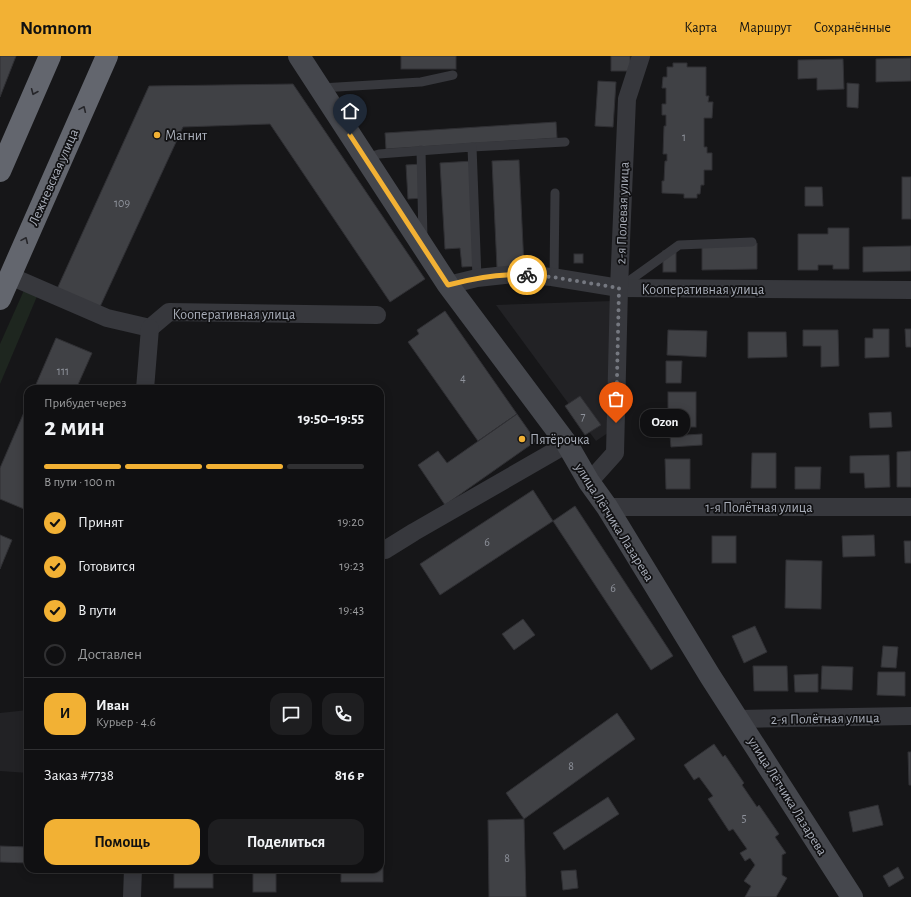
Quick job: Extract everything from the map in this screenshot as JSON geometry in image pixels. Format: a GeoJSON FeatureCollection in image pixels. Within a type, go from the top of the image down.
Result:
{"type":"FeatureCollection","features":[{"type":"Feature","properties":{"kind":"highway"},"geometry":{"type":"LineString","coordinates":[[0,171],[50,56]]}},
{"type":"Feature","properties":{"kind":"highway","name":"Лежневская улица"},"geometry":{"type":"LineString","coordinates":[[0,299],[106,56]]}},
{"type":"Feature","properties":{"kind":"street","name":"улица Лётчика Лазарева"},"geometry":{"type":"LineString","coordinates":[[299,56],[448,285],[567,444],[588,482],[607,507],[710,676],[852,897]]}},
{"type":"Feature","properties":{"kind":"street","name":"2-я Полевая улица"},"geometry":{"type":"LineString","coordinates":[[588,482],[615,453],[619,288],[627,99],[641,56]]}},
{"type":"Feature","properties":{"kind":"street","name":"Кооперативная улица"},"geometry":{"type":"LineString","coordinates":[[448,285],[477,278],[514,274],[554,278],[619,288],[911,290]]}},
{"type":"Feature","properties":{"kind":"street"},"geometry":{"type":"LineString","coordinates":[[10,276],[107,318],[150,328],[145,385]]}},
{"type":"Feature","properties":{"kind":"street","name":"Кооперативная улица"},"geometry":{"type":"LineString","coordinates":[[150,328],[169,312],[377,315]]}},
{"type":"Feature","properties":{"kind":"street"},"geometry":{"type":"LineString","coordinates":[[384,550],[567,444]]}},
{"type":"Feature","properties":{"kind":"street","name":"1-я Полётная улица"},"geometry":{"type":"LineString","coordinates":[[607,507],[911,507]]}},
{"type":"Feature","properties":{"kind":"street","name":"2-я Полётная улица"},"geometry":{"type":"LineString","coordinates":[[738,719],[911,716]]}},
{"type":"Feature","properties":{"kind":"street"},"geometry":{"type":"LineString","coordinates":[[132,897],[133,873]]}},
{"type":"Feature","properties":{"kind":"lane"},"geometry":{"type":"LineString","coordinates":[[320,88],[420,82],[453,75]]}},
{"type":"Feature","properties":{"kind":"lane"},"geometry":{"type":"LineString","coordinates":[[365,158],[379,154],[421,150],[565,142]]}},
{"type":"Feature","properties":{"kind":"lane"},"geometry":{"type":"LineString","coordinates":[[472,147],[477,278]]}},
{"type":"Feature","properties":{"kind":"lane"},"geometry":{"type":"LineString","coordinates":[[421,150],[424,248]]}},
{"type":"Feature","properties":{"kind":"lane"},"geometry":{"type":"LineString","coordinates":[[554,278],[555,193]]}},
{"type":"Feature","properties":{"kind":"lane"},"geometry":{"type":"LineString","coordinates":[[619,288],[679,245],[752,242]]}},
{"type":"Feature","properties":{"kind":"shaded area"},"geometry":{"type":"Polygon","coordinates":[[[25,288],[38,294],[0,384],[0,344],[25,288]]]}},
{"type":"Feature","properties":{"kind":"shaded area"},"geometry":{"type":"Polygon","coordinates":[[[612,301],[618,426],[596,441],[496,305],[612,301]]]}},
{"type":"Feature","properties":{"kind":"shaded area"},"geometry":{"type":"Polygon","coordinates":[[[24,710],[24,773],[0,771],[0,713],[24,710]]]}},
{"type":"Feature","properties":{"kind":"building"},"geometry":{"type":"Polygon","coordinates":[[[0,56],[16,56],[0,97],[0,56]]]}},
{"type":"Feature","properties":{"kind":"building"},"geometry":{"type":"Polygon","coordinates":[[[401,56],[456,56],[456,69],[401,69],[401,56]]]}},
{"type":"Feature","properties":{"kind":"building"},"geometry":{"type":"Polygon","coordinates":[[[611,56],[630,56],[631,71],[611,71],[611,56]]]}},
{"type":"Feature","properties":{"kind":"building"},"geometry":{"type":"Polygon","coordinates":[[[911,58],[911,81],[876,82],[876,59],[911,58]]]}},
{"type":"Feature","properties":{"kind":"building"},"geometry":{"type":"Polygon","coordinates":[[[843,59],[844,89],[817,90],[817,78],[798,79],[798,60],[843,59]]]}},
{"type":"Feature","properties":{"kind":"building"},"geometry":{"type":"Polygon","coordinates":[[[673,63],[687,63],[687,67],[706,67],[706,96],[709,96],[708,102],[713,102],[712,118],[704,118],[704,147],[707,147],[707,153],[712,153],[712,170],[704,170],[704,185],[701,185],[700,194],[697,194],[697,198],[684,198],[684,194],[662,193],[662,181],[664,181],[665,161],[667,161],[667,154],[663,154],[666,115],[662,115],[662,104],[666,104],[666,88],[662,88],[663,77],[667,77],[667,67],[673,67],[673,63]]]}},
{"type":"Feature","properties":{"kind":"building"},"geometry":{"type":"Polygon","coordinates":[[[598,81],[616,82],[613,127],[595,126],[598,81]]]}},
{"type":"Feature","properties":{"kind":"building"},"geometry":{"type":"Polygon","coordinates":[[[847,83],[859,84],[858,108],[847,107],[847,83]]]}},
{"type":"Feature","properties":{"kind":"building"},"geometry":{"type":"Polygon","coordinates":[[[293,84],[425,279],[390,302],[270,124],[183,127],[99,309],[57,289],[149,86],[293,84]]]}},
{"type":"Feature","properties":{"kind":"building"},"geometry":{"type":"Polygon","coordinates":[[[556,122],[557,138],[386,149],[385,133],[556,122]]]}},
{"type":"Feature","properties":{"kind":"building"},"geometry":{"type":"Polygon","coordinates":[[[519,160],[524,267],[497,268],[492,161],[519,160]]]}},
{"type":"Feature","properties":{"kind":"building"},"geometry":{"type":"Polygon","coordinates":[[[473,161],[479,266],[462,267],[460,248],[445,249],[440,163],[473,161]]]}},
{"type":"Feature","properties":{"kind":"building"},"geometry":{"type":"Polygon","coordinates":[[[422,164],[424,198],[408,199],[406,165],[422,164]]]}},
{"type":"Feature","properties":{"kind":"building"},"geometry":{"type":"Polygon","coordinates":[[[902,177],[911,177],[911,219],[902,219],[902,177]]]}},
{"type":"Feature","properties":{"kind":"building"},"geometry":{"type":"Polygon","coordinates":[[[805,187],[822,187],[823,206],[805,206],[805,187]]]}},
{"type":"Feature","properties":{"kind":"building"},"geometry":{"type":"Polygon","coordinates":[[[828,228],[849,228],[849,269],[833,269],[833,265],[818,265],[818,270],[798,270],[798,234],[828,234],[828,228]]]}},
{"type":"Feature","properties":{"kind":"building"},"geometry":{"type":"Polygon","coordinates":[[[757,243],[757,269],[702,270],[702,244],[757,243]]]}},
{"type":"Feature","properties":{"kind":"building"},"geometry":{"type":"Polygon","coordinates":[[[911,246],[911,271],[863,272],[863,247],[911,246]]]}},
{"type":"Feature","properties":{"kind":"building"},"geometry":{"type":"Polygon","coordinates":[[[663,251],[676,251],[676,272],[663,272],[663,251]]]}},
{"type":"Feature","properties":{"kind":"building"},"geometry":{"type":"Polygon","coordinates":[[[574,254],[583,254],[583,263],[574,263],[574,254]]]}},
{"type":"Feature","properties":{"kind":"building"},"geometry":{"type":"Polygon","coordinates":[[[445,311],[517,414],[478,441],[408,342],[419,334],[417,330],[445,311]]]}},
{"type":"Feature","properties":{"kind":"building"},"geometry":{"type":"Polygon","coordinates":[[[873,329],[889,329],[889,357],[865,358],[865,338],[873,338],[873,329]]]}},
{"type":"Feature","properties":{"kind":"building"},"geometry":{"type":"Polygon","coordinates":[[[905,329],[911,329],[911,347],[906,347],[905,329]]]}},
{"type":"Feature","properties":{"kind":"building"},"geometry":{"type":"Polygon","coordinates":[[[668,330],[707,331],[706,357],[667,355],[668,330]]]}},
{"type":"Feature","properties":{"kind":"building"},"geometry":{"type":"Polygon","coordinates":[[[803,330],[838,330],[839,366],[821,367],[821,346],[803,346],[803,330]]]}},
{"type":"Feature","properties":{"kind":"building"},"geometry":{"type":"Polygon","coordinates":[[[748,332],[786,332],[787,357],[748,358],[748,332]]]}},
{"type":"Feature","properties":{"kind":"building"},"geometry":{"type":"Polygon","coordinates":[[[56,338],[92,353],[78,385],[36,385],[56,338]]]}},
{"type":"Feature","properties":{"kind":"building"},"geometry":{"type":"Polygon","coordinates":[[[666,361],[682,361],[681,383],[666,383],[666,361]]]}},
{"type":"Feature","properties":{"kind":"building"},"geometry":{"type":"Polygon","coordinates":[[[668,392],[696,392],[696,427],[668,427],[668,392]]]}},
{"type":"Feature","properties":{"kind":"building"},"geometry":{"type":"Polygon","coordinates":[[[580,396],[601,425],[585,435],[565,406],[580,396]]]}},
{"type":"Feature","properties":{"kind":"building"},"geometry":{"type":"Polygon","coordinates":[[[24,412],[24,509],[0,499],[0,468],[24,412]]]}},
{"type":"Feature","properties":{"kind":"building"},"geometry":{"type":"Polygon","coordinates":[[[891,412],[892,427],[870,428],[869,413],[891,412]]]}},
{"type":"Feature","properties":{"kind":"building"},"geometry":{"type":"Polygon","coordinates":[[[517,414],[536,441],[445,505],[418,465],[438,451],[447,463],[517,414]]]}},
{"type":"Feature","properties":{"kind":"building"},"geometry":{"type":"Polygon","coordinates":[[[702,434],[702,445],[671,447],[670,436],[702,434]]]}},
{"type":"Feature","properties":{"kind":"building"},"geometry":{"type":"Polygon","coordinates":[[[911,451],[911,487],[897,487],[897,452],[911,451]]]}},
{"type":"Feature","properties":{"kind":"building"},"geometry":{"type":"Polygon","coordinates":[[[752,453],[776,453],[776,488],[751,488],[752,453]]]}},
{"type":"Feature","properties":{"kind":"building"},"geometry":{"type":"Polygon","coordinates":[[[889,455],[890,487],[865,488],[864,473],[850,473],[850,456],[889,455]]]}},
{"type":"Feature","properties":{"kind":"building"},"geometry":{"type":"Polygon","coordinates":[[[665,459],[690,459],[690,489],[666,489],[665,459]]]}},
{"type":"Feature","properties":{"kind":"building"},"geometry":{"type":"Polygon","coordinates":[[[795,467],[821,467],[820,489],[795,489],[795,467]]]}},
{"type":"Feature","properties":{"kind":"building"},"geometry":{"type":"Polygon","coordinates":[[[533,490],[553,521],[440,595],[420,564],[533,490]]]}},
{"type":"Feature","properties":{"kind":"building"},"geometry":{"type":"Polygon","coordinates":[[[575,506],[673,656],[651,670],[553,521],[575,506]]]}},
{"type":"Feature","properties":{"kind":"building"},"geometry":{"type":"Polygon","coordinates":[[[0,535],[12,540],[0,569],[0,535]]]}},
{"type":"Feature","properties":{"kind":"building"},"geometry":{"type":"Polygon","coordinates":[[[874,535],[875,556],[843,557],[842,536],[874,535]]]}},
{"type":"Feature","properties":{"kind":"building"},"geometry":{"type":"Polygon","coordinates":[[[712,536],[736,536],[736,563],[712,563],[712,536]]]}},
{"type":"Feature","properties":{"kind":"building"},"geometry":{"type":"Polygon","coordinates":[[[904,541],[911,541],[911,563],[905,563],[904,541]]]}},
{"type":"Feature","properties":{"kind":"building"},"geometry":{"type":"Polygon","coordinates":[[[786,560],[822,561],[821,609],[785,608],[786,560]]]}},
{"type":"Feature","properties":{"kind":"building"},"geometry":{"type":"Polygon","coordinates":[[[523,619],[535,635],[514,650],[502,634],[523,619]]]}},
{"type":"Feature","properties":{"kind":"building"},"geometry":{"type":"Polygon","coordinates":[[[755,626],[767,652],[744,663],[732,636],[755,626]]]}},
{"type":"Feature","properties":{"kind":"building"},"geometry":{"type":"Polygon","coordinates":[[[883,646],[898,647],[896,668],[881,667],[883,646]]]}},
{"type":"Feature","properties":{"kind":"building"},"geometry":{"type":"Polygon","coordinates":[[[753,666],[787,666],[788,691],[754,691],[753,666]]]}},
{"type":"Feature","properties":{"kind":"building"},"geometry":{"type":"Polygon","coordinates":[[[822,666],[853,667],[852,690],[821,689],[822,666]]]}},
{"type":"Feature","properties":{"kind":"building"},"geometry":{"type":"Polygon","coordinates":[[[878,672],[905,672],[905,696],[877,695],[878,672]]]}},
{"type":"Feature","properties":{"kind":"building"},"geometry":{"type":"Polygon","coordinates":[[[818,674],[818,692],[795,692],[794,675],[818,674]]]}},
{"type":"Feature","properties":{"kind":"building"},"geometry":{"type":"Polygon","coordinates":[[[617,713],[635,739],[524,819],[506,793],[617,713]]]}},
{"type":"Feature","properties":{"kind":"building"},"geometry":{"type":"Polygon","coordinates":[[[714,744],[723,757],[725,755],[744,783],[742,785],[757,807],[759,805],[779,834],[775,837],[786,853],[782,855],[782,875],[787,878],[776,897],[745,897],[751,886],[744,881],[755,865],[750,858],[745,861],[740,853],[747,849],[733,829],[729,831],[708,799],[713,796],[699,777],[694,780],[684,765],[714,744]]]}},
{"type":"Feature","properties":{"kind":"building"},"geometry":{"type":"Polygon","coordinates":[[[908,752],[911,752],[911,785],[909,785],[908,752]]]}},
{"type":"Feature","properties":{"kind":"building"},"geometry":{"type":"Polygon","coordinates":[[[608,797],[619,814],[564,850],[553,833],[608,797]]]}},
{"type":"Feature","properties":{"kind":"building"},"geometry":{"type":"Polygon","coordinates":[[[878,805],[883,825],[853,832],[849,812],[878,805]]]}},
{"type":"Feature","properties":{"kind":"building"},"geometry":{"type":"Polygon","coordinates":[[[524,819],[526,897],[489,897],[488,820],[524,819]]]}},
{"type":"Feature","properties":{"kind":"building"},"geometry":{"type":"Polygon","coordinates":[[[0,846],[24,847],[24,863],[0,862],[0,846]]]}},
{"type":"Feature","properties":{"kind":"building"},"geometry":{"type":"Polygon","coordinates":[[[898,867],[904,878],[889,887],[883,876],[898,867]]]}},
{"type":"Feature","properties":{"kind":"building"},"geometry":{"type":"Polygon","coordinates":[[[576,870],[578,888],[563,890],[561,871],[576,870]]]}},
{"type":"Feature","properties":{"kind":"building"},"geometry":{"type":"Polygon","coordinates":[[[174,873],[213,873],[213,888],[174,888],[174,873]]]}},
{"type":"Feature","properties":{"kind":"building"},"geometry":{"type":"Polygon","coordinates":[[[253,873],[276,873],[276,892],[253,892],[253,873]]]}},
{"type":"Feature","properties":{"kind":"building"},"geometry":{"type":"Polygon","coordinates":[[[341,873],[383,873],[383,882],[341,882],[341,873]]]}},
{"type":"Feature","properties":{"kind":"way so far"},"geometry":{"type":"LineString","coordinates":[[527,275],[552,277],[619,288],[616,423]]}},
{"type":"Feature","properties":{"kind":"place","name":"Магнит"},"geometry":{"type":"Point","coordinates":[157,135]}},
{"type":"Feature","properties":{"kind":"place","name":"Ozon"},"geometry":{"type":"Point","coordinates":[616,423]}},
{"type":"Feature","properties":{"kind":"place","name":"Пятёрочка"},"geometry":{"type":"Point","coordinates":[522,439]}},
{"type":"Feature","properties":{"kind":"route"},"geometry":{"type":"LineString","coordinates":[[350,135],[448,285],[477,278],[514,274],[527,275]]}}]}
